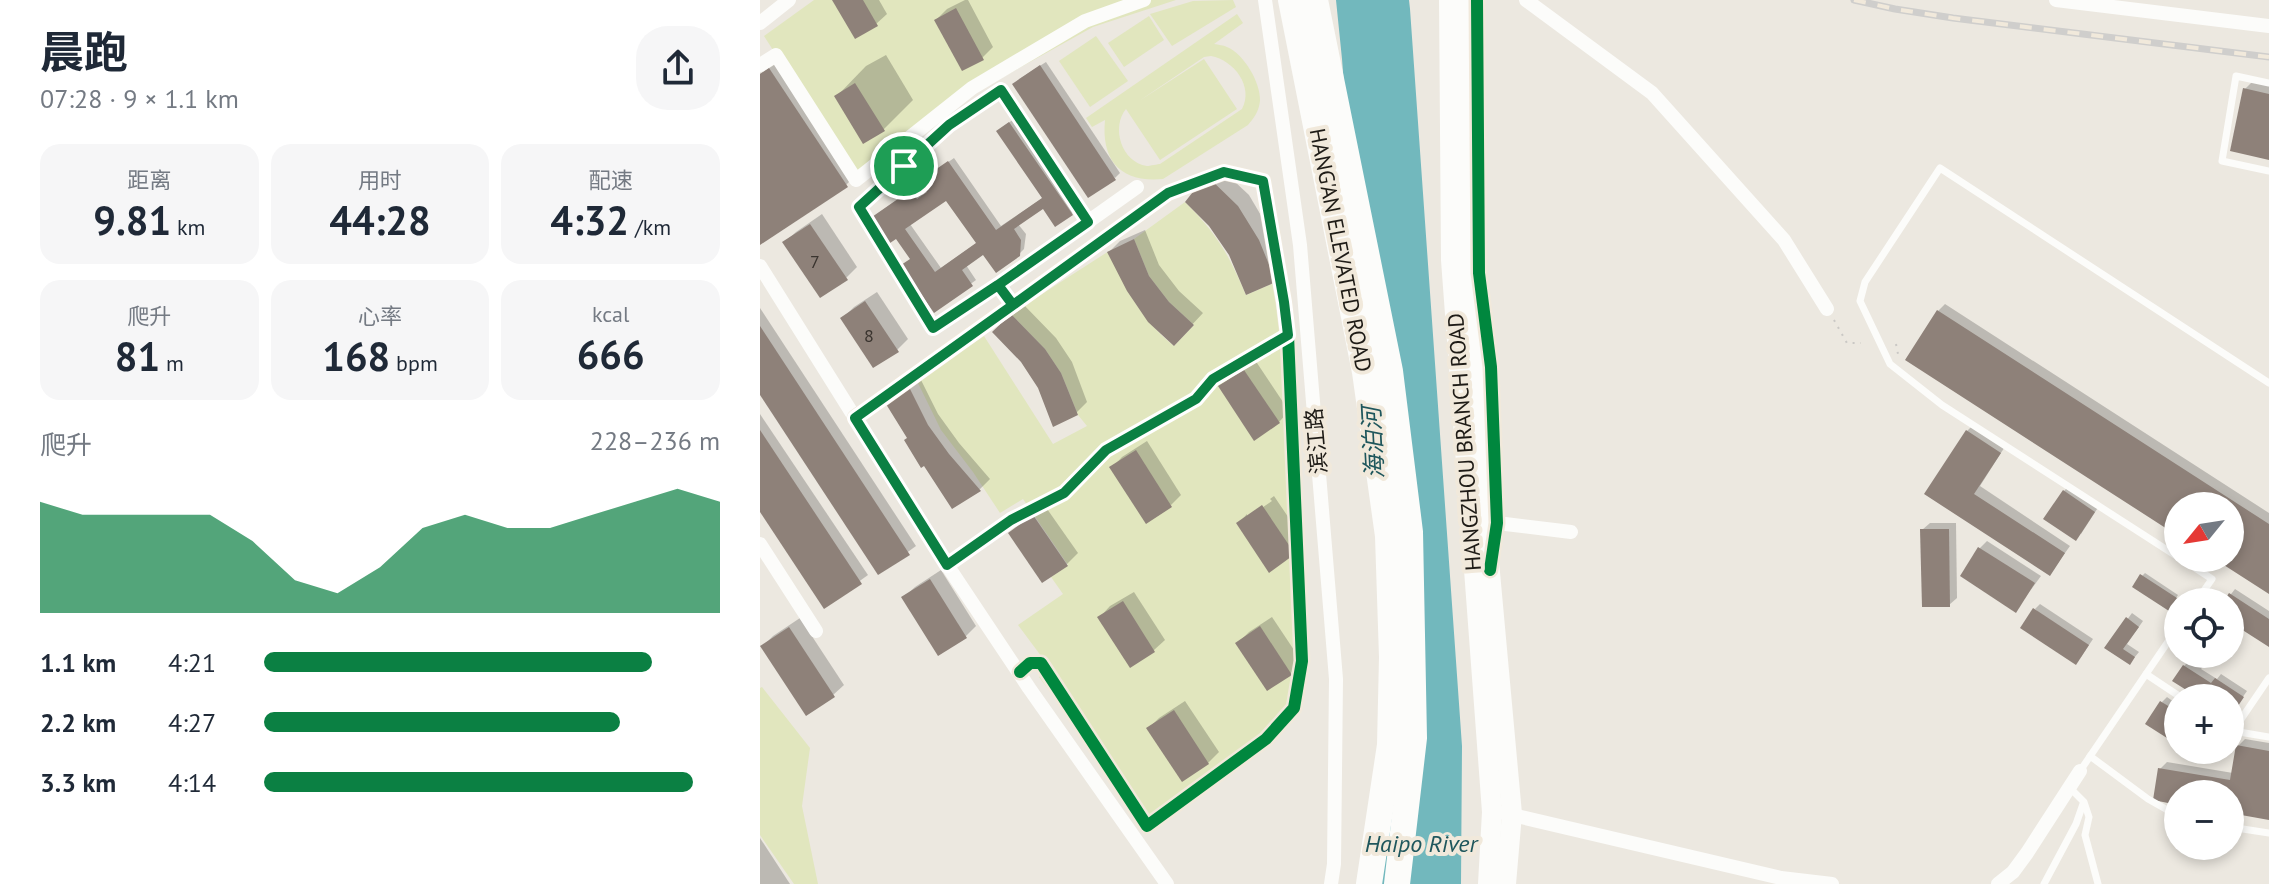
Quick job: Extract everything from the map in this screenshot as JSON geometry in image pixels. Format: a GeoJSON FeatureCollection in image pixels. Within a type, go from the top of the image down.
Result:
{"type":"FeatureCollection","features":[{"type":"Feature","properties":{"kind":"highway","name":"HANG'AN ELEVATED ROAD"},"geometry":{"type":"LineString","coordinates":[[1291,0],[1365,372],[1388,536],[1392,657],[1390,745],[1369,884]]}},
{"type":"Feature","properties":{"kind":"highway","name":"HANG'AN ELEVATED ROAD"},"geometry":{"type":"LineString","coordinates":[[1315,0],[1390,371],[1411,548],[1414,738],[1397,884]]}},
{"type":"Feature","properties":{"kind":"highway"},"geometry":{"type":"LineString","coordinates":[[1314,117],[1339,317],[1367,470],[1379,603],[1381,667],[1378,726],[1351,884]]}},
{"type":"Feature","properties":{"kind":"highway"},"geometry":{"type":"LineString","coordinates":[[1384,341],[1409,448],[1424,574],[1426,737],[1415,884]]}},
{"type":"Feature","properties":{"kind":"main road","name":"HANGZHOU BRANCH ROAD"},"geometry":{"type":"LineString","coordinates":[[1449,0],[1451,260],[1476,496],[1502,813],[1488,884]]}},
{"type":"Feature","properties":{"kind":"main road","name":"HANGZHOU BRANCH ROAD"},"geometry":{"type":"LineString","coordinates":[[1468,0],[1467,257],[1476,496],[1490,570],[1506,884]]}},
{"type":"Feature","properties":{"kind":"street"},"geometry":{"type":"LineString","coordinates":[[760,23],[789,0]]}},
{"type":"Feature","properties":{"kind":"street"},"geometry":{"type":"LineString","coordinates":[[760,65],[776,55],[856,180],[972,88],[1085,21],[1144,0]]}},
{"type":"Feature","properties":{"kind":"street","name":"滨江路"},"geometry":{"type":"LineString","coordinates":[[1265,0],[1300,245],[1336,679],[1334,864],[1331,884]]}},
{"type":"Feature","properties":{"kind":"street"},"geometry":{"type":"LineString","coordinates":[[1477,0],[1479,273],[1491,367],[1497,523],[1490,570]]}},
{"type":"Feature","properties":{"kind":"street"},"geometry":{"type":"LineString","coordinates":[[1526,0],[1652,93],[1784,240],[1827,309]]}},
{"type":"Feature","properties":{"kind":"street"},"geometry":{"type":"LineString","coordinates":[[2056,0],[2269,26]]}},
{"type":"Feature","properties":{"kind":"street"},"geometry":{"type":"LineString","coordinates":[[1088,222],[1001,90],[949,125],[859,207],[933,328],[998,285],[1088,222],[1137,187]]}},
{"type":"Feature","properties":{"kind":"street"},"geometry":{"type":"LineString","coordinates":[[855,418],[1168,193],[1224,172],[1263,181],[1288,335],[1302,661],[1294,708],[1266,739],[1147,826],[1041,663],[1030,663],[1020,672]]}},
{"type":"Feature","properties":{"kind":"street"},"geometry":{"type":"LineString","coordinates":[[760,266],[947,565],[1167,884]]}},
{"type":"Feature","properties":{"kind":"street"},"geometry":{"type":"LineString","coordinates":[[998,285],[1013,305]]}},
{"type":"Feature","properties":{"kind":"street"},"geometry":{"type":"LineString","coordinates":[[947,565],[1011,520],[1064,493],[1106,450],[1196,399],[1213,379],[1288,335]]}},
{"type":"Feature","properties":{"kind":"street"},"geometry":{"type":"LineString","coordinates":[[1497,523],[1571,532]]}},
{"type":"Feature","properties":{"kind":"street"},"geometry":{"type":"LineString","coordinates":[[760,544],[816,631]]}},
{"type":"Feature","properties":{"kind":"street"},"geometry":{"type":"LineString","coordinates":[[1998,884],[2013,872],[2027,853],[2080,771]]}},
{"type":"Feature","properties":{"kind":"street"},"geometry":{"type":"LineString","coordinates":[[1502,813],[1781,878],[1832,884]]}},
{"type":"Feature","properties":{"kind":"lane"},"geometry":{"type":"LineString","coordinates":[[2269,83],[2236,76],[2222,161],[2269,171]]}},
{"type":"Feature","properties":{"kind":"lane"},"geometry":{"type":"LineString","coordinates":[[2164,547],[1942,405],[1890,364],[1860,301],[1865,282],[1940,168],[2269,383]]}},
{"type":"Feature","properties":{"kind":"lane"},"geometry":{"type":"LineString","coordinates":[[2202,572],[2212,579],[2206,588]]}},
{"type":"Feature","properties":{"kind":"lane"},"geometry":{"type":"LineString","coordinates":[[2080,771],[2164,648]]}},
{"type":"Feature","properties":{"kind":"lane"},"geometry":{"type":"LineString","coordinates":[[2146,674],[2164,686]]}},
{"type":"Feature","properties":{"kind":"lane"},"geometry":{"type":"LineString","coordinates":[[2244,712],[2269,678]]}},
{"type":"Feature","properties":{"kind":"lane"},"geometry":{"type":"LineString","coordinates":[[2244,732],[2269,737]]}},
{"type":"Feature","properties":{"kind":"lane"},"geometry":{"type":"LineString","coordinates":[[2090,756],[2164,808]]}},
{"type":"Feature","properties":{"kind":"lane"},"geometry":{"type":"LineString","coordinates":[[2069,787],[2084,802],[2089,817],[2085,835],[2098,884]]}},
{"type":"Feature","properties":{"kind":"lane"},"geometry":{"type":"LineString","coordinates":[[2044,884],[2076,824],[2084,802]]}},
{"type":"Feature","properties":{"kind":"lane"},"geometry":{"type":"LineString","coordinates":[[2244,829],[2269,833]]}},
{"type":"Feature","properties":{"kind":"path"},"geometry":{"type":"LineString","coordinates":[[1827,309],[1847,343],[1861,343]]}},
{"type":"Feature","properties":{"kind":"green space"},"geometry":{"type":"Polygon","coordinates":[[[814,0],[1176,0],[1093,27],[978,91],[856,180],[764,36],[814,0]]]}},
{"type":"Feature","properties":{"kind":"green space"},"geometry":{"type":"Polygon","coordinates":[[[1233,0],[1236,7],[1172,46],[1150,14],[1193,1],[1233,0]]]}},
{"type":"Feature","properties":{"kind":"green space"},"geometry":{"type":"Polygon","coordinates":[[[1237,14],[1243,23],[1214,44],[1233,51],[1250,70],[1260,94],[1256,114],[1248,125],[1163,179],[1125,173],[1111,158],[1106,147],[1105,120],[1092,127],[1086,118],[1237,14]],[[1204,57],[1139,101],[1204,59],[1237,109],[1160,160],[1126,109],[1119,125],[1119,134],[1131,158],[1147,166],[1160,164],[1242,109],[1244,84],[1234,69],[1219,59],[1204,57]]]}},
{"type":"Feature","properties":{"kind":"green space"},"geometry":{"type":"Polygon","coordinates":[[[1149,16],[1164,40],[1124,67],[1108,43],[1149,16]]]}},
{"type":"Feature","properties":{"kind":"green space"},"geometry":{"type":"Polygon","coordinates":[[[1096,36],[1128,81],[1090,107],[1059,61],[1096,36]]]}},
{"type":"Feature","properties":{"kind":"green space"},"geometry":{"type":"Polygon","coordinates":[[[1185,202],[1221,245],[1246,295],[1276,282],[1290,442],[1302,661],[1294,708],[1266,739],[1147,821],[1039,677],[1050,668],[1018,625],[1063,594],[1051,577],[1068,565],[1023,499],[1000,513],[941,430],[917,381],[984,336],[1053,444],[1087,426],[1078,415],[1061,373],[1045,349],[1011,314],[1109,251],[1136,303],[1152,325],[1174,346],[1194,325],[1169,302],[1149,276],[1134,239],[1185,202]]]}},
{"type":"Feature","properties":{"kind":"green space"},"geometry":{"type":"Polygon","coordinates":[[[762,687],[810,748],[802,806],[818,884],[794,884],[760,835],[762,687]]]}},
{"type":"Feature","properties":{"kind":"water","name":"Haipo River"},"geometry":{"type":"Polygon","coordinates":[[[1336,0],[1409,0],[1462,746],[1461,884],[1375,884],[1386,628],[1336,0]]]}},
{"type":"Feature","properties":{"kind":"building"},"geometry":{"type":"Polygon","coordinates":[[[832,0],[863,0],[878,26],[855,39],[832,0]]]}},
{"type":"Feature","properties":{"kind":"building"},"geometry":{"type":"Polygon","coordinates":[[[956,8],[984,60],[962,71],[934,20],[956,8]]]}},
{"type":"Feature","properties":{"kind":"building"},"geometry":{"type":"Polygon","coordinates":[[[1040,65],[1116,180],[1088,198],[1012,84],[1040,65]]]}},
{"type":"Feature","properties":{"kind":"building"},"geometry":{"type":"Polygon","coordinates":[[[769,68],[848,187],[760,245],[760,74],[769,68]]]}},
{"type":"Feature","properties":{"kind":"building"},"geometry":{"type":"Polygon","coordinates":[[[855,83],[885,131],[863,144],[834,96],[855,83]]]}},
{"type":"Feature","properties":{"kind":"building"},"geometry":{"type":"Polygon","coordinates":[[[2243,88],[2269,94],[2269,160],[2230,151],[2243,88]]]}},
{"type":"Feature","properties":{"kind":"building"},"geometry":{"type":"Polygon","coordinates":[[[1009,122],[1073,215],[1055,227],[1043,209],[1014,229],[1021,240],[1020,256],[996,273],[983,255],[962,270],[973,286],[934,313],[901,265],[910,259],[896,239],[887,245],[869,219],[911,190],[917,199],[927,192],[919,181],[948,161],[996,230],[1042,198],[996,131],[1009,122]],[[946,201],[905,229],[935,272],[976,243],[946,201]]]}},
{"type":"Feature","properties":{"kind":"building"},"geometry":{"type":"Polygon","coordinates":[[[1206,175],[1238,206],[1259,240],[1276,282],[1246,295],[1229,255],[1209,226],[1185,202],[1206,175]]]}},
{"type":"Feature","properties":{"kind":"building"},"geometry":{"type":"Polygon","coordinates":[[[810,224],[848,280],[820,298],[782,242],[810,224]]]}},
{"type":"Feature","properties":{"kind":"building"},"geometry":{"type":"Polygon","coordinates":[[[1134,239],[1149,276],[1169,302],[1194,325],[1174,346],[1148,322],[1127,291],[1107,252],[1134,239]]]}},
{"type":"Feature","properties":{"kind":"building"},"geometry":{"type":"Polygon","coordinates":[[[865,301],[899,352],[873,368],[840,318],[865,301]]]}},
{"type":"Feature","properties":{"kind":"building"},"geometry":{"type":"Polygon","coordinates":[[[1937,310],[2219,492],[2164,492],[2164,527],[1905,360],[1937,310]]]}},
{"type":"Feature","properties":{"kind":"building"},"geometry":{"type":"Polygon","coordinates":[[[1011,314],[1045,349],[1061,373],[1078,415],[1053,427],[1038,388],[1021,362],[992,332],[1011,314]]]}},
{"type":"Feature","properties":{"kind":"building"},"geometry":{"type":"Polygon","coordinates":[[[760,326],[910,555],[878,575],[760,395],[760,326]]]}},
{"type":"Feature","properties":{"kind":"building"},"geometry":{"type":"Polygon","coordinates":[[[1244,370],[1280,423],[1254,441],[1218,386],[1244,370]]]}},
{"type":"Feature","properties":{"kind":"building"},"geometry":{"type":"Polygon","coordinates":[[[906,381],[928,425],[981,491],[952,509],[924,466],[921,468],[881,396],[906,381]]]}},
{"type":"Feature","properties":{"kind":"building"},"geometry":{"type":"Polygon","coordinates":[[[760,430],[862,584],[824,609],[760,512],[760,430]]]}},
{"type":"Feature","properties":{"kind":"building"},"geometry":{"type":"Polygon","coordinates":[[[1966,430],[2001,453],[1974,494],[2065,553],[2050,576],[1924,494],[1966,430]]]}},
{"type":"Feature","properties":{"kind":"building"},"geometry":{"type":"Polygon","coordinates":[[[1136,450],[1172,507],[1146,524],[1109,467],[1136,450]]]}},
{"type":"Feature","properties":{"kind":"building"},"geometry":{"type":"Polygon","coordinates":[[[2063,490],[2095,512],[2076,541],[2043,519],[2063,490]]]}},
{"type":"Feature","properties":{"kind":"building"},"geometry":{"type":"Polygon","coordinates":[[[1262,505],[1295,554],[1269,573],[1236,523],[1262,505]]]}},
{"type":"Feature","properties":{"kind":"building"},"geometry":{"type":"Polygon","coordinates":[[[2244,508],[2269,524],[2269,594],[2235,572],[2244,572],[2244,508]]]}},
{"type":"Feature","properties":{"kind":"building"},"geometry":{"type":"Polygon","coordinates":[[[1033,515],[1068,566],[1042,583],[1008,533],[1033,515]]]}},
{"type":"Feature","properties":{"kind":"building"},"geometry":{"type":"Polygon","coordinates":[[[1920,529],[1949,529],[1950,607],[1922,607],[1920,529]]]}},
{"type":"Feature","properties":{"kind":"building"},"geometry":{"type":"Polygon","coordinates":[[[1978,547],[2035,583],[2016,613],[1960,576],[1978,547]]]}},
{"type":"Feature","properties":{"kind":"building"},"geometry":{"type":"Polygon","coordinates":[[[2140,574],[2164,590],[2164,608],[2132,587],[2140,574]]]}},
{"type":"Feature","properties":{"kind":"building"},"geometry":{"type":"Polygon","coordinates":[[[930,579],[967,638],[938,656],[901,597],[930,579]]]}},
{"type":"Feature","properties":{"kind":"building"},"geometry":{"type":"Polygon","coordinates":[[[1123,601],[1155,652],[1130,668],[1097,617],[1123,601]]]}},
{"type":"Feature","properties":{"kind":"building"},"geometry":{"type":"Polygon","coordinates":[[[2244,603],[2269,619],[2269,647],[2244,631],[2244,603]]]}},
{"type":"Feature","properties":{"kind":"building"},"geometry":{"type":"Polygon","coordinates":[[[2033,608],[2089,645],[2076,665],[2020,628],[2033,608]]]}},
{"type":"Feature","properties":{"kind":"building"},"geometry":{"type":"Polygon","coordinates":[[[2126,617],[2139,627],[2123,649],[2135,657],[2130,665],[2104,648],[2126,617]]]}},
{"type":"Feature","properties":{"kind":"building"},"geometry":{"type":"Polygon","coordinates":[[[1260,626],[1292,675],[1267,691],[1235,643],[1260,626]]]}},
{"type":"Feature","properties":{"kind":"building"},"geometry":{"type":"Polygon","coordinates":[[[789,627],[835,697],[806,716],[760,646],[789,627]]]}},
{"type":"Feature","properties":{"kind":"building"},"geometry":{"type":"Polygon","coordinates":[[[2181,668],[2188,668],[2211,683],[2215,678],[2224,684],[2177,684],[2172,681],[2181,668]]]}},
{"type":"Feature","properties":{"kind":"building"},"geometry":{"type":"Polygon","coordinates":[[[2160,701],[2164,703],[2164,736],[2145,724],[2160,701]]]}},
{"type":"Feature","properties":{"kind":"building"},"geometry":{"type":"Polygon","coordinates":[[[1174,710],[1209,764],[1182,782],[1146,728],[1174,710]]]}},
{"type":"Feature","properties":{"kind":"building"},"geometry":{"type":"Polygon","coordinates":[[[2244,746],[2269,751],[2269,820],[2244,816],[2244,780],[2230,780],[2233,764],[2244,764],[2244,746]]]}},
{"type":"Feature","properties":{"kind":"building"},"geometry":{"type":"Polygon","coordinates":[[[2158,768],[2230,780],[2164,780],[2164,802],[2153,800],[2158,768]]]}},
{"type":"Feature","properties":{"kind":"railway"},"geometry":{"type":"LineString","coordinates":[[1854,0],[1953,18],[2269,57]]}},
{"type":"Feature","properties":{"kind":"cycle path"},"geometry":{"type":"LineString","coordinates":[[1477,0],[1479,273],[1491,367],[1497,523],[1490,570]]}},
{"type":"Feature","properties":{"kind":"cycle path"},"geometry":{"type":"LineString","coordinates":[[855,418],[1168,193],[1224,172],[1263,181],[1288,335],[1302,661],[1294,708],[1266,739],[1147,826],[1041,663],[1030,663],[1020,672]]}},
{"type":"Feature","properties":{"kind":"route"},"geometry":{"type":"LineString","coordinates":[[904,166],[859,207],[933,328],[998,285],[1013,305],[855,418],[947,565],[1011,520],[1064,493],[1106,450],[1196,399],[1213,379],[1288,335],[1263,181],[1224,172],[1168,193],[1013,305],[998,285],[1088,222],[1001,90],[949,125],[904,166]]}},
{"type":"Feature","properties":{"kind":"water label","name":"海泊河"},"geometry":{"type":"Point","coordinates":[1373,443]}}]}
